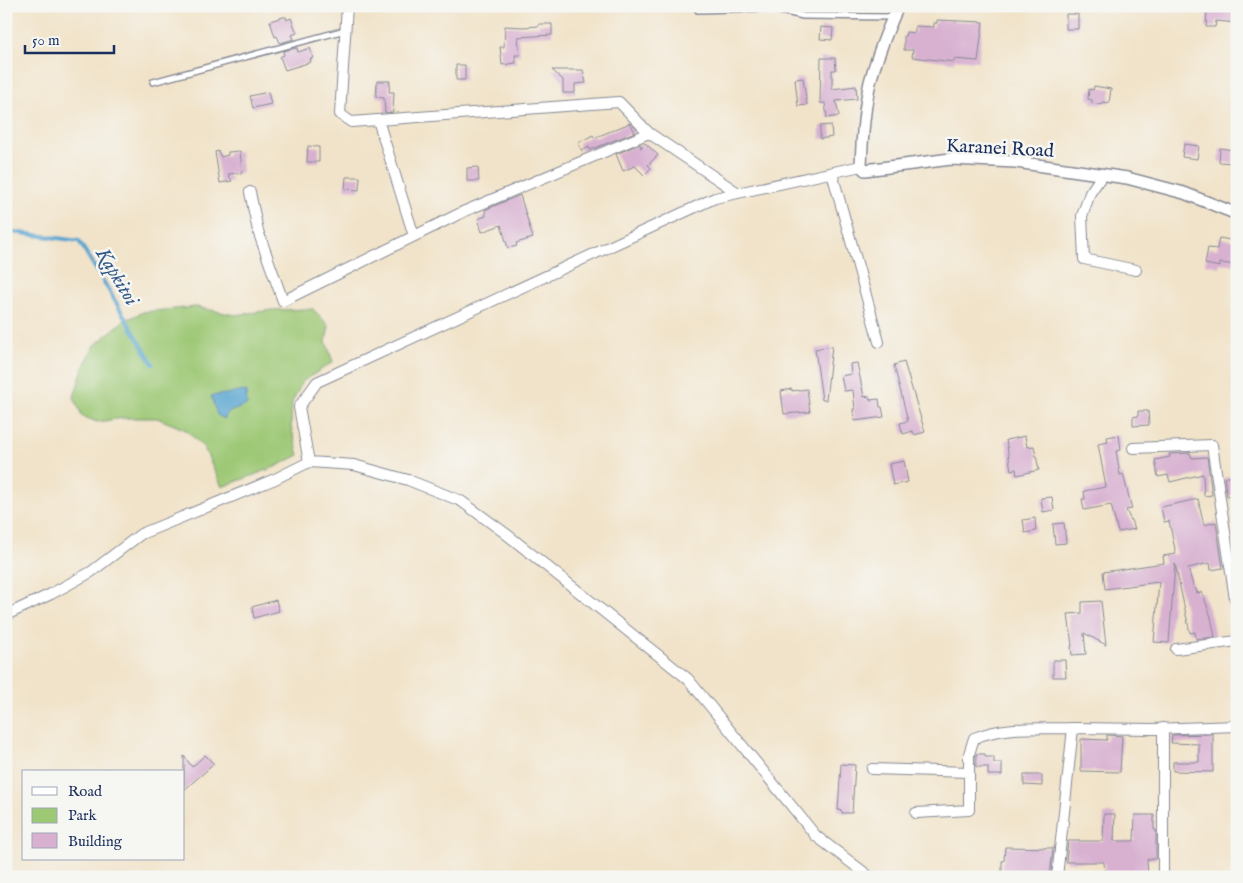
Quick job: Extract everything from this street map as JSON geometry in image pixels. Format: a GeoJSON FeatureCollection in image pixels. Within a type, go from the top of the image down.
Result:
{"type":"FeatureCollection","features":[{"type":"Feature","properties":{"kind":"street"},"geometry":{"type":"LineString","coordinates":[[347,6],[340,114],[350,122],[619,102],[649,133],[738,193]]}},
{"type":"Feature","properties":{"kind":"street"},"geometry":{"type":"LineString","coordinates":[[309,462],[299,407],[317,382],[715,198],[861,166],[862,134],[870,83],[881,46],[895,12]]}},
{"type":"Feature","properties":{"kind":"street"},"geometry":{"type":"LineString","coordinates":[[378,120],[414,236]]}},
{"type":"Feature","properties":{"kind":"street"},"geometry":{"type":"LineString","coordinates":[[250,192],[258,231],[283,301],[465,211],[649,133]]}},
{"type":"Feature","properties":{"kind":"street","name":"Karanei Road"},"geometry":{"type":"LineString","coordinates":[[861,166],[865,170],[951,158],[1016,162],[1127,178],[1184,193],[1237,214]]}},
{"type":"Feature","properties":{"kind":"street"},"geometry":{"type":"LineString","coordinates":[[832,173],[879,342]]}},
{"type":"Feature","properties":{"kind":"street"},"geometry":{"type":"LineString","coordinates":[[1103,174],[1090,193],[1082,216],[1084,258],[1136,270]]}},
{"type":"Feature","properties":{"kind":"street"},"geometry":{"type":"LineString","coordinates":[[1133,448],[1212,445],[1235,599],[1237,600]]}},
{"type":"Feature","properties":{"kind":"street"},"geometry":{"type":"LineString","coordinates":[[6,615],[51,594],[91,572],[140,534],[275,479],[309,462],[354,465],[408,480],[461,501],[505,533],[688,679],[816,836],[870,877]]}},
{"type":"Feature","properties":{"kind":"street"},"geometry":{"type":"LineString","coordinates":[[1176,649],[1237,641]]}},
{"type":"Feature","properties":{"kind":"street"},"geometry":{"type":"LineString","coordinates":[[916,813],[969,810],[969,754],[974,738],[990,732],[1008,728],[1237,726]]}},
{"type":"Feature","properties":{"kind":"street"},"geometry":{"type":"LineString","coordinates":[[1058,877],[1073,728]]}},
{"type":"Feature","properties":{"kind":"street"},"geometry":{"type":"LineString","coordinates":[[1163,728],[1163,877]]}},
{"type":"Feature","properties":{"kind":"street"},"geometry":{"type":"LineString","coordinates":[[872,769],[969,772]]}},
{"type":"Feature","properties":{"kind":"lane"},"geometry":{"type":"LineString","coordinates":[[698,10],[768,8],[803,16],[895,12]]}},
{"type":"Feature","properties":{"kind":"lane"},"geometry":{"type":"LineString","coordinates":[[153,82],[346,30]]}},
{"type":"Feature","properties":{"kind":"green space"},"geometry":{"type":"Polygon","coordinates":[[[196,307],[235,315],[272,310],[313,309],[329,326],[326,341],[333,362],[303,381],[292,402],[291,427],[299,455],[275,467],[222,487],[204,448],[186,430],[157,418],[124,418],[97,422],[82,416],[74,397],[83,368],[94,346],[122,322],[143,312],[196,307]]]}},
{"type":"Feature","properties":{"kind":"water"},"geometry":{"type":"Polygon","coordinates":[[[246,391],[247,405],[227,413],[225,419],[217,415],[211,396],[246,391]]]}},
{"type":"Feature","properties":{"kind":"building"},"geometry":{"type":"Polygon","coordinates":[[[1207,10],[1237,12],[1237,23],[1216,21],[1215,27],[1206,27],[1207,10]]]}},
{"type":"Feature","properties":{"kind":"building"},"geometry":{"type":"Polygon","coordinates":[[[1066,14],[1078,14],[1078,29],[1066,29],[1066,14]]]}},
{"type":"Feature","properties":{"kind":"building"},"geometry":{"type":"Polygon","coordinates":[[[286,17],[287,20],[291,18],[297,33],[292,35],[294,39],[280,43],[277,36],[275,37],[270,21],[286,17]]]}},
{"type":"Feature","properties":{"kind":"building"},"geometry":{"type":"Polygon","coordinates":[[[937,20],[983,22],[978,61],[954,59],[954,62],[912,57],[913,50],[904,50],[904,36],[906,32],[915,33],[915,26],[934,27],[934,23],[937,23],[937,20]]]}},
{"type":"Feature","properties":{"kind":"building"},"geometry":{"type":"Polygon","coordinates":[[[539,24],[552,24],[552,35],[518,37],[520,55],[515,55],[516,63],[502,65],[500,47],[504,47],[505,26],[523,27],[539,26],[539,24]]]}},
{"type":"Feature","properties":{"kind":"building"},"geometry":{"type":"Polygon","coordinates":[[[821,27],[833,28],[832,40],[820,39],[821,27]]]}},
{"type":"Feature","properties":{"kind":"building"},"geometry":{"type":"Polygon","coordinates":[[[297,48],[298,52],[310,48],[313,58],[310,59],[311,62],[285,70],[280,57],[284,55],[283,51],[297,48]]]}},
{"type":"Feature","properties":{"kind":"building"},"geometry":{"type":"Polygon","coordinates":[[[821,58],[835,58],[836,70],[832,70],[832,89],[856,86],[857,99],[836,101],[839,116],[827,118],[825,103],[820,103],[821,58]]]}},
{"type":"Feature","properties":{"kind":"building"},"geometry":{"type":"Polygon","coordinates":[[[456,65],[465,65],[465,80],[456,80],[456,65]]]}},
{"type":"Feature","properties":{"kind":"building"},"geometry":{"type":"Polygon","coordinates":[[[552,70],[583,70],[586,83],[575,84],[575,93],[563,93],[563,80],[552,70]]]}},
{"type":"Feature","properties":{"kind":"building"},"geometry":{"type":"Polygon","coordinates":[[[803,78],[807,105],[798,106],[795,79],[803,78]]]}},
{"type":"Feature","properties":{"kind":"building"},"geometry":{"type":"Polygon","coordinates":[[[377,81],[390,81],[389,92],[394,92],[393,112],[385,113],[384,98],[376,97],[377,81]]]}},
{"type":"Feature","properties":{"kind":"building"},"geometry":{"type":"Polygon","coordinates":[[[1094,86],[1111,89],[1109,103],[1102,102],[1102,105],[1092,103],[1092,100],[1088,99],[1089,89],[1093,90],[1094,86]]]}},
{"type":"Feature","properties":{"kind":"building"},"geometry":{"type":"Polygon","coordinates":[[[268,92],[271,104],[253,108],[250,96],[268,92]]]}},
{"type":"Feature","properties":{"kind":"building"},"geometry":{"type":"Polygon","coordinates":[[[630,123],[635,132],[590,150],[589,147],[582,151],[578,143],[593,135],[594,138],[630,123]]]}},
{"type":"Feature","properties":{"kind":"building"},"geometry":{"type":"Polygon","coordinates":[[[831,125],[832,137],[820,139],[820,126],[831,125]]]}},
{"type":"Feature","properties":{"kind":"building"},"geometry":{"type":"Polygon","coordinates":[[[645,143],[658,155],[648,165],[651,168],[644,175],[635,166],[623,171],[616,154],[640,144],[641,148],[645,143]]]}},
{"type":"Feature","properties":{"kind":"building"},"geometry":{"type":"Polygon","coordinates":[[[1184,144],[1199,146],[1197,159],[1182,157],[1184,144]]]}},
{"type":"Feature","properties":{"kind":"building"},"geometry":{"type":"Polygon","coordinates":[[[308,146],[319,147],[319,162],[307,162],[308,146]]]}},
{"type":"Feature","properties":{"kind":"building"},"geometry":{"type":"Polygon","coordinates":[[[1220,148],[1234,150],[1233,163],[1219,162],[1220,148]]]}},
{"type":"Feature","properties":{"kind":"building"},"geometry":{"type":"Polygon","coordinates":[[[218,151],[221,157],[228,155],[228,152],[240,151],[242,173],[228,174],[232,181],[220,183],[215,152],[218,151]]]}},
{"type":"Feature","properties":{"kind":"building"},"geometry":{"type":"Polygon","coordinates":[[[478,167],[479,181],[467,181],[467,168],[478,167]]]}},
{"type":"Feature","properties":{"kind":"building"},"geometry":{"type":"Polygon","coordinates":[[[346,177],[360,177],[359,190],[345,189],[346,177]]]}},
{"type":"Feature","properties":{"kind":"building"},"geometry":{"type":"Polygon","coordinates":[[[520,195],[533,238],[516,243],[517,246],[508,248],[501,225],[482,232],[478,219],[486,216],[485,210],[520,195]]]}},
{"type":"Feature","properties":{"kind":"building"},"geometry":{"type":"Polygon","coordinates":[[[1219,238],[1237,241],[1237,265],[1220,263],[1220,267],[1205,264],[1208,248],[1217,249],[1219,238]]]}},
{"type":"Feature","properties":{"kind":"building"},"geometry":{"type":"Polygon","coordinates":[[[832,346],[826,400],[822,400],[815,349],[832,346]]]}},
{"type":"Feature","properties":{"kind":"building"},"geometry":{"type":"Polygon","coordinates":[[[904,362],[925,432],[914,435],[913,431],[903,434],[900,423],[908,421],[894,365],[904,362]]]}},
{"type":"Feature","properties":{"kind":"building"},"geometry":{"type":"Polygon","coordinates":[[[857,363],[864,397],[869,396],[870,400],[879,399],[884,417],[854,421],[853,390],[844,391],[841,376],[851,374],[850,364],[857,363]]]}},
{"type":"Feature","properties":{"kind":"building"},"geometry":{"type":"Polygon","coordinates":[[[792,389],[792,391],[807,389],[810,412],[784,414],[781,391],[792,389]]]}},
{"type":"Feature","properties":{"kind":"building"},"geometry":{"type":"Polygon","coordinates":[[[1138,411],[1148,411],[1149,425],[1133,426],[1133,417],[1138,416],[1138,411]]]}},
{"type":"Feature","properties":{"kind":"building"},"geometry":{"type":"Polygon","coordinates":[[[1119,435],[1121,450],[1116,451],[1120,475],[1123,474],[1132,509],[1126,510],[1135,529],[1118,532],[1111,505],[1084,510],[1082,499],[1085,499],[1084,491],[1106,487],[1098,444],[1108,442],[1107,437],[1119,435]]]}},
{"type":"Feature","properties":{"kind":"building"},"geometry":{"type":"Polygon","coordinates":[[[1025,436],[1027,447],[1034,446],[1039,470],[1017,475],[1016,469],[1011,470],[1006,440],[1025,436]]]}},
{"type":"Feature","properties":{"kind":"building"},"geometry":{"type":"Polygon","coordinates":[[[1190,453],[1192,458],[1207,457],[1212,495],[1204,496],[1203,474],[1170,482],[1168,475],[1158,477],[1155,460],[1170,457],[1169,454],[1190,453]]]}},
{"type":"Feature","properties":{"kind":"building"},"geometry":{"type":"Polygon","coordinates":[[[904,461],[908,482],[893,485],[889,464],[904,461]]]}},
{"type":"Feature","properties":{"kind":"building"},"geometry":{"type":"Polygon","coordinates":[[[1237,475],[1237,494],[1227,496],[1224,478],[1237,475]]]}},
{"type":"Feature","properties":{"kind":"building"},"geometry":{"type":"Polygon","coordinates":[[[1052,497],[1054,510],[1043,512],[1041,498],[1052,497]]]}},
{"type":"Feature","properties":{"kind":"building"},"geometry":{"type":"Polygon","coordinates":[[[1198,499],[1204,525],[1216,522],[1223,568],[1211,570],[1210,563],[1188,568],[1194,589],[1196,589],[1197,593],[1202,592],[1211,617],[1215,637],[1196,639],[1195,632],[1190,633],[1175,564],[1169,643],[1154,642],[1159,582],[1105,589],[1103,572],[1164,563],[1163,556],[1176,554],[1169,521],[1164,522],[1161,507],[1198,499]]]}},
{"type":"Feature","properties":{"kind":"building"},"geometry":{"type":"Polygon","coordinates":[[[1035,518],[1036,531],[1025,533],[1023,520],[1035,518]]]}},
{"type":"Feature","properties":{"kind":"building"},"geometry":{"type":"Polygon","coordinates":[[[1064,523],[1066,543],[1055,544],[1053,524],[1064,523]]]}},
{"type":"Feature","properties":{"kind":"building"},"geometry":{"type":"Polygon","coordinates":[[[276,600],[279,611],[254,618],[252,607],[276,600]]]}},
{"type":"Feature","properties":{"kind":"building"},"geometry":{"type":"Polygon","coordinates":[[[1101,601],[1106,645],[1084,633],[1086,654],[1072,655],[1068,614],[1082,613],[1082,602],[1101,601]]]}},
{"type":"Feature","properties":{"kind":"building"},"geometry":{"type":"Polygon","coordinates":[[[1053,660],[1065,660],[1066,677],[1053,677],[1053,660]]]}},
{"type":"Feature","properties":{"kind":"building"},"geometry":{"type":"Polygon","coordinates":[[[1213,734],[1213,772],[1173,771],[1173,762],[1199,762],[1199,744],[1171,743],[1172,735],[1213,734]]]}},
{"type":"Feature","properties":{"kind":"building"},"geometry":{"type":"Polygon","coordinates":[[[1107,735],[1122,736],[1120,772],[1081,771],[1081,739],[1107,740],[1107,735]]]}},
{"type":"Feature","properties":{"kind":"building"},"geometry":{"type":"Polygon","coordinates":[[[976,754],[994,757],[994,763],[1002,763],[1002,775],[988,775],[988,767],[976,767],[976,754]]]}},
{"type":"Feature","properties":{"kind":"building"},"geometry":{"type":"Polygon","coordinates":[[[205,755],[214,764],[185,789],[184,756],[192,767],[205,755]]]}},
{"type":"Feature","properties":{"kind":"building"},"geometry":{"type":"Polygon","coordinates":[[[841,764],[855,765],[852,813],[842,813],[842,811],[838,810],[841,764]]]}},
{"type":"Feature","properties":{"kind":"building"},"geometry":{"type":"Polygon","coordinates":[[[1024,775],[1042,775],[1042,786],[1024,785],[1024,775]]]}},
{"type":"Feature","properties":{"kind":"building"},"geometry":{"type":"Polygon","coordinates":[[[1104,814],[1115,814],[1114,841],[1134,841],[1135,815],[1154,815],[1156,859],[1147,859],[1148,877],[1105,877],[1104,862],[1066,862],[1068,841],[1103,841],[1104,814]]]}},
{"type":"Feature","properties":{"kind":"building"},"geometry":{"type":"Polygon","coordinates":[[[1005,847],[1053,848],[1050,877],[1002,877],[1002,861],[1004,861],[1005,847]]]}},
{"type":"Feature","properties":{"kind":"waterway","name":"Kapkitoi"},"geometry":{"type":"LineString","coordinates":[[6,231],[79,241],[153,364]]}}]}
